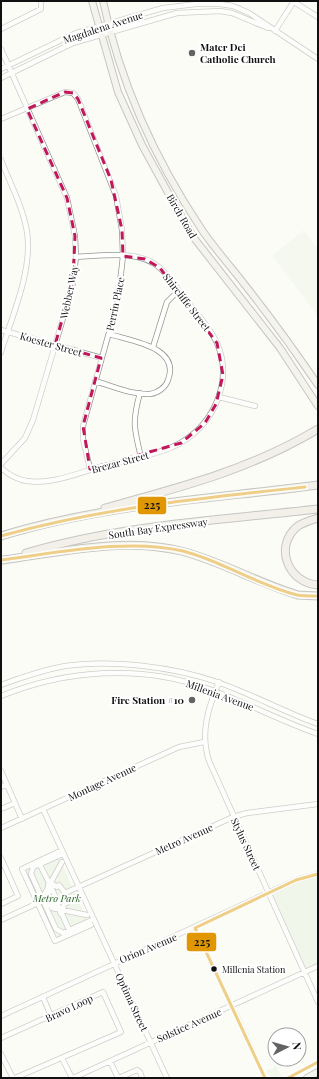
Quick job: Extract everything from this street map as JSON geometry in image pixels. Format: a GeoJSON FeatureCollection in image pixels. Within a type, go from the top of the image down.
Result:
{"type":"FeatureCollection","features":[{"type":"Feature","properties":{"kind":"highway"},"geometry":{"type":"LineString","coordinates":[[1,536],[187,486],[229,472],[278,451],[318,429]]}},
{"type":"Feature","properties":{"kind":"highway"},"geometry":{"type":"LineString","coordinates":[[67,518],[190,499],[318,485]]}},
{"type":"Feature","properties":{"kind":"highway","name":"South Bay Expressway"},"geometry":{"type":"LineString","coordinates":[[2,560],[61,544],[132,530],[318,509]]}},
{"type":"Feature","properties":{"kind":"highway"},"geometry":{"type":"LineString","coordinates":[[318,518],[303,523],[294,530],[288,540],[285,555],[288,566],[297,578],[308,583],[318,585]]}},
{"type":"Feature","properties":{"kind":"highway"},"geometry":{"type":"LineString","coordinates":[[2,560],[91,548],[151,546],[171,549],[202,557],[286,592],[318,596]]}},
{"type":"Feature","properties":{"kind":"main road","name":"Birch Road"},"geometry":{"type":"LineString","coordinates":[[92,1],[98,27],[118,92],[139,139],[190,231],[280,348],[318,406]]}},
{"type":"Feature","properties":{"kind":"main road","name":"Birch Road"},"geometry":{"type":"LineString","coordinates":[[103,1],[110,32],[129,88],[146,129],[179,193],[203,231],[289,342],[318,385]]}},
{"type":"Feature","properties":{"kind":"main road"},"geometry":{"type":"LineString","coordinates":[[307,1078],[318,1072]]}},
{"type":"Feature","properties":{"kind":"street"},"geometry":{"type":"LineString","coordinates":[[1,29],[41,9],[41,1]]}},
{"type":"Feature","properties":{"kind":"street"},"geometry":{"type":"LineString","coordinates":[[275,31],[294,1],[318,17]]}},
{"type":"Feature","properties":{"kind":"street","name":"Magdalena Avenue"},"geometry":{"type":"LineString","coordinates":[[1,69],[72,35],[163,8],[186,4],[234,4],[318,59]]}},
{"type":"Feature","properties":{"kind":"street"},"geometry":{"type":"LineString","coordinates":[[232,13],[234,4]]}},
{"type":"Feature","properties":{"kind":"street","name":"Magdalena Avenue"},"geometry":{"type":"LineString","coordinates":[[1,78],[73,43],[166,15],[188,11],[232,13],[275,31]]}},
{"type":"Feature","properties":{"kind":"street","name":"Webber Way"},"geometry":{"type":"LineString","coordinates":[[1,49],[70,205],[76,257],[71,293],[28,432],[23,440],[1,464]]}},
{"type":"Feature","properties":{"kind":"street","name":"Perrin Place"},"geometry":{"type":"LineString","coordinates":[[27,109],[65,92],[73,93],[78,99],[110,177],[116,196],[122,232],[123,256],[121,288],[83,426],[90,469]]}},
{"type":"Feature","properties":{"kind":"street"},"geometry":{"type":"LineString","coordinates":[[1,119],[27,109]]}},
{"type":"Feature","properties":{"kind":"street"},"geometry":{"type":"LineString","coordinates":[[1,160],[23,214],[27,235],[26,269],[1,352]]}},
{"type":"Feature","properties":{"kind":"street","name":"Shircliffe Street"},"geometry":{"type":"LineString","coordinates":[[76,257],[135,256],[153,263],[167,275],[208,328],[217,343],[222,360],[223,375],[219,397]]}},
{"type":"Feature","properties":{"kind":"street"},"geometry":{"type":"LineString","coordinates":[[153,347],[167,302],[178,291]]}},
{"type":"Feature","properties":{"kind":"street","name":"Koester Street"},"geometry":{"type":"LineString","coordinates":[[1,330],[102,358]]}},
{"type":"Feature","properties":{"kind":"street"},"geometry":{"type":"LineString","coordinates":[[95,381],[140,393],[156,393],[167,383],[170,375],[171,368],[168,358],[153,347],[109,334]]}},
{"type":"Feature","properties":{"kind":"street"},"geometry":{"type":"LineString","coordinates":[[140,393],[135,411],[134,427],[141,457]]}},
{"type":"Feature","properties":{"kind":"street"},"geometry":{"type":"LineString","coordinates":[[219,397],[255,406]]}},
{"type":"Feature","properties":{"kind":"street","name":"Brezar Street"},"geometry":{"type":"LineString","coordinates":[[1,468],[15,478],[39,482],[141,457],[179,444],[193,434],[209,418],[219,397]]}},
{"type":"Feature","properties":{"kind":"street"},"geometry":{"type":"LineString","coordinates":[[95,665],[95,673]]}},
{"type":"Feature","properties":{"kind":"street","name":"Millenia Avenue"},"geometry":{"type":"LineString","coordinates":[[1,685],[26,675],[66,666],[147,666],[185,672],[218,682],[318,724]]}},
{"type":"Feature","properties":{"kind":"street","name":"Millenia Avenue"},"geometry":{"type":"LineString","coordinates":[[1,696],[46,680],[95,673],[134,674],[174,679],[194,684],[318,734]]}},
{"type":"Feature","properties":{"kind":"street","name":"Stylus Street"},"geometry":{"type":"LineString","coordinates":[[218,682],[207,711],[204,742],[211,768],[318,1002]]}},
{"type":"Feature","properties":{"kind":"street","name":"Montage Avenue"},"geometry":{"type":"LineString","coordinates":[[1,828],[179,747],[204,742]]}},
{"type":"Feature","properties":{"kind":"street"},"geometry":{"type":"LineString","coordinates":[[1,771],[22,819]]}},
{"type":"Feature","properties":{"kind":"street"},"geometry":{"type":"LineString","coordinates":[[1,787],[7,784]]}},
{"type":"Feature","properties":{"kind":"street"},"geometry":{"type":"LineString","coordinates":[[1,809],[15,803]]}},
{"type":"Feature","properties":{"kind":"street","name":"Metro Avenue"},"geometry":{"type":"LineString","coordinates":[[65,893],[234,817],[247,813],[318,804]]}},
{"type":"Feature","properties":{"kind":"street","name":"Optima Street"},"geometry":{"type":"LineString","coordinates":[[44,809],[78,887],[167,1078]]}},
{"type":"Feature","properties":{"kind":"street"},"geometry":{"type":"LineString","coordinates":[[58,852],[33,867],[31,874],[52,908],[87,915]]}},
{"type":"Feature","properties":{"kind":"street"},"geometry":{"type":"LineString","coordinates":[[64,854],[22,869],[55,941],[94,919]]}},
{"type":"Feature","properties":{"kind":"street"},"geometry":{"type":"LineString","coordinates":[[1,858],[18,896],[1,904]]}},
{"type":"Feature","properties":{"kind":"street"},"geometry":{"type":"LineString","coordinates":[[62,862],[45,893],[57,930],[63,933],[70,932],[91,925]]}},
{"type":"Feature","properties":{"kind":"street"},"geometry":{"type":"LineString","coordinates":[[39,863],[55,893],[70,932]]}},
{"type":"Feature","properties":{"kind":"street","name":"Orion Avenue"},"geometry":{"type":"LineString","coordinates":[[1,1016],[296,880],[318,874]]}},
{"type":"Feature","properties":{"kind":"street"},"geometry":{"type":"LineString","coordinates":[[49,884],[57,886],[60,885],[65,893],[67,903],[64,903],[61,911]]}},
{"type":"Feature","properties":{"kind":"street"},"geometry":{"type":"LineString","coordinates":[[1,920],[47,901]]}},
{"type":"Feature","properties":{"kind":"street","name":"Solstice Avenue"},"geometry":{"type":"LineString","coordinates":[[72,1078],[318,966]]}},
{"type":"Feature","properties":{"kind":"street","name":"Bravo Loop"},"geometry":{"type":"LineString","coordinates":[[1,1038],[103,992],[121,1032],[14,1078],[1,1054]]}},
{"type":"Feature","properties":{"kind":"street"},"geometry":{"type":"LineString","coordinates":[[43,997],[51,1016]]}},
{"type":"Feature","properties":{"kind":"street"},"geometry":{"type":"LineString","coordinates":[[62,1058],[72,1078]]}},
{"type":"Feature","properties":{"kind":"street"},"geometry":{"type":"LineString","coordinates":[[110,1061],[118,1078],[137,1070],[140,1072],[142,1078]]}},
{"type":"Feature","properties":{"kind":"highlighted area"},"geometry":{"type":"Polygon","coordinates":[[[65,92],[73,93],[78,99],[111,180],[122,230],[123,256],[145,259],[160,268],[217,343],[223,375],[216,404],[205,423],[181,443],[90,469],[83,426],[101,358],[55,345],[73,281],[75,236],[67,198],[27,109],[65,92]]]}},
{"type":"Feature","properties":{"kind":"green space"},"geometry":{"type":"Polygon","coordinates":[[[304,230],[318,249],[317,315],[272,256],[304,230]]]}},
{"type":"Feature","properties":{"kind":"green space","name":"Metro Park"},"geometry":{"type":"Polygon","coordinates":[[[57,853],[89,924],[57,939],[55,938],[24,871],[25,868],[57,853]]]}},
{"type":"Feature","properties":{"kind":"green space"},"geometry":{"type":"Polygon","coordinates":[[[318,874],[318,966],[304,972],[269,893],[318,874]]]}},
{"type":"Feature","properties":{"kind":"green space"},"geometry":{"type":"Polygon","coordinates":[[[238,1010],[265,1070],[236,1011],[238,1010]]]}},
{"type":"Feature","properties":{"kind":"green space"},"geometry":{"type":"Polygon","coordinates":[[[274,1067],[276,1067],[281,1075],[288,1072],[277,1077],[268,1074],[265,1071],[274,1067]]]}},
{"type":"Feature","properties":{"kind":"transit line","name":"225"},"geometry":{"type":"LineString","coordinates":[[1,536],[39,526],[114,511],[190,500],[305,487]]}},
{"type":"Feature","properties":{"kind":"transit line","name":"225"},"geometry":{"type":"LineString","coordinates":[[1,560],[116,546],[161,547],[197,555],[282,591],[304,596],[318,596]]}},
{"type":"Feature","properties":{"kind":"transit line","name":"225"},"geometry":{"type":"LineString","coordinates":[[265,1078],[195,928],[296,880],[318,874]]}},
{"type":"Feature","properties":{"kind":"transit line","name":"225"},"geometry":{"type":"LineString","coordinates":[[288,1078],[318,1062]]}},
{"type":"Feature","properties":{"kind":"place","name":"Mater Dei Catholic Church"},"geometry":{"type":"Point","coordinates":[192,53]}},
{"type":"Feature","properties":{"kind":"place","name":"Fire Station #10"},"geometry":{"type":"Point","coordinates":[192,700]}},
{"type":"Feature","properties":{"kind":"place","name":"Millenia Station"},"geometry":{"type":"Point","coordinates":[214,969]}}]}
